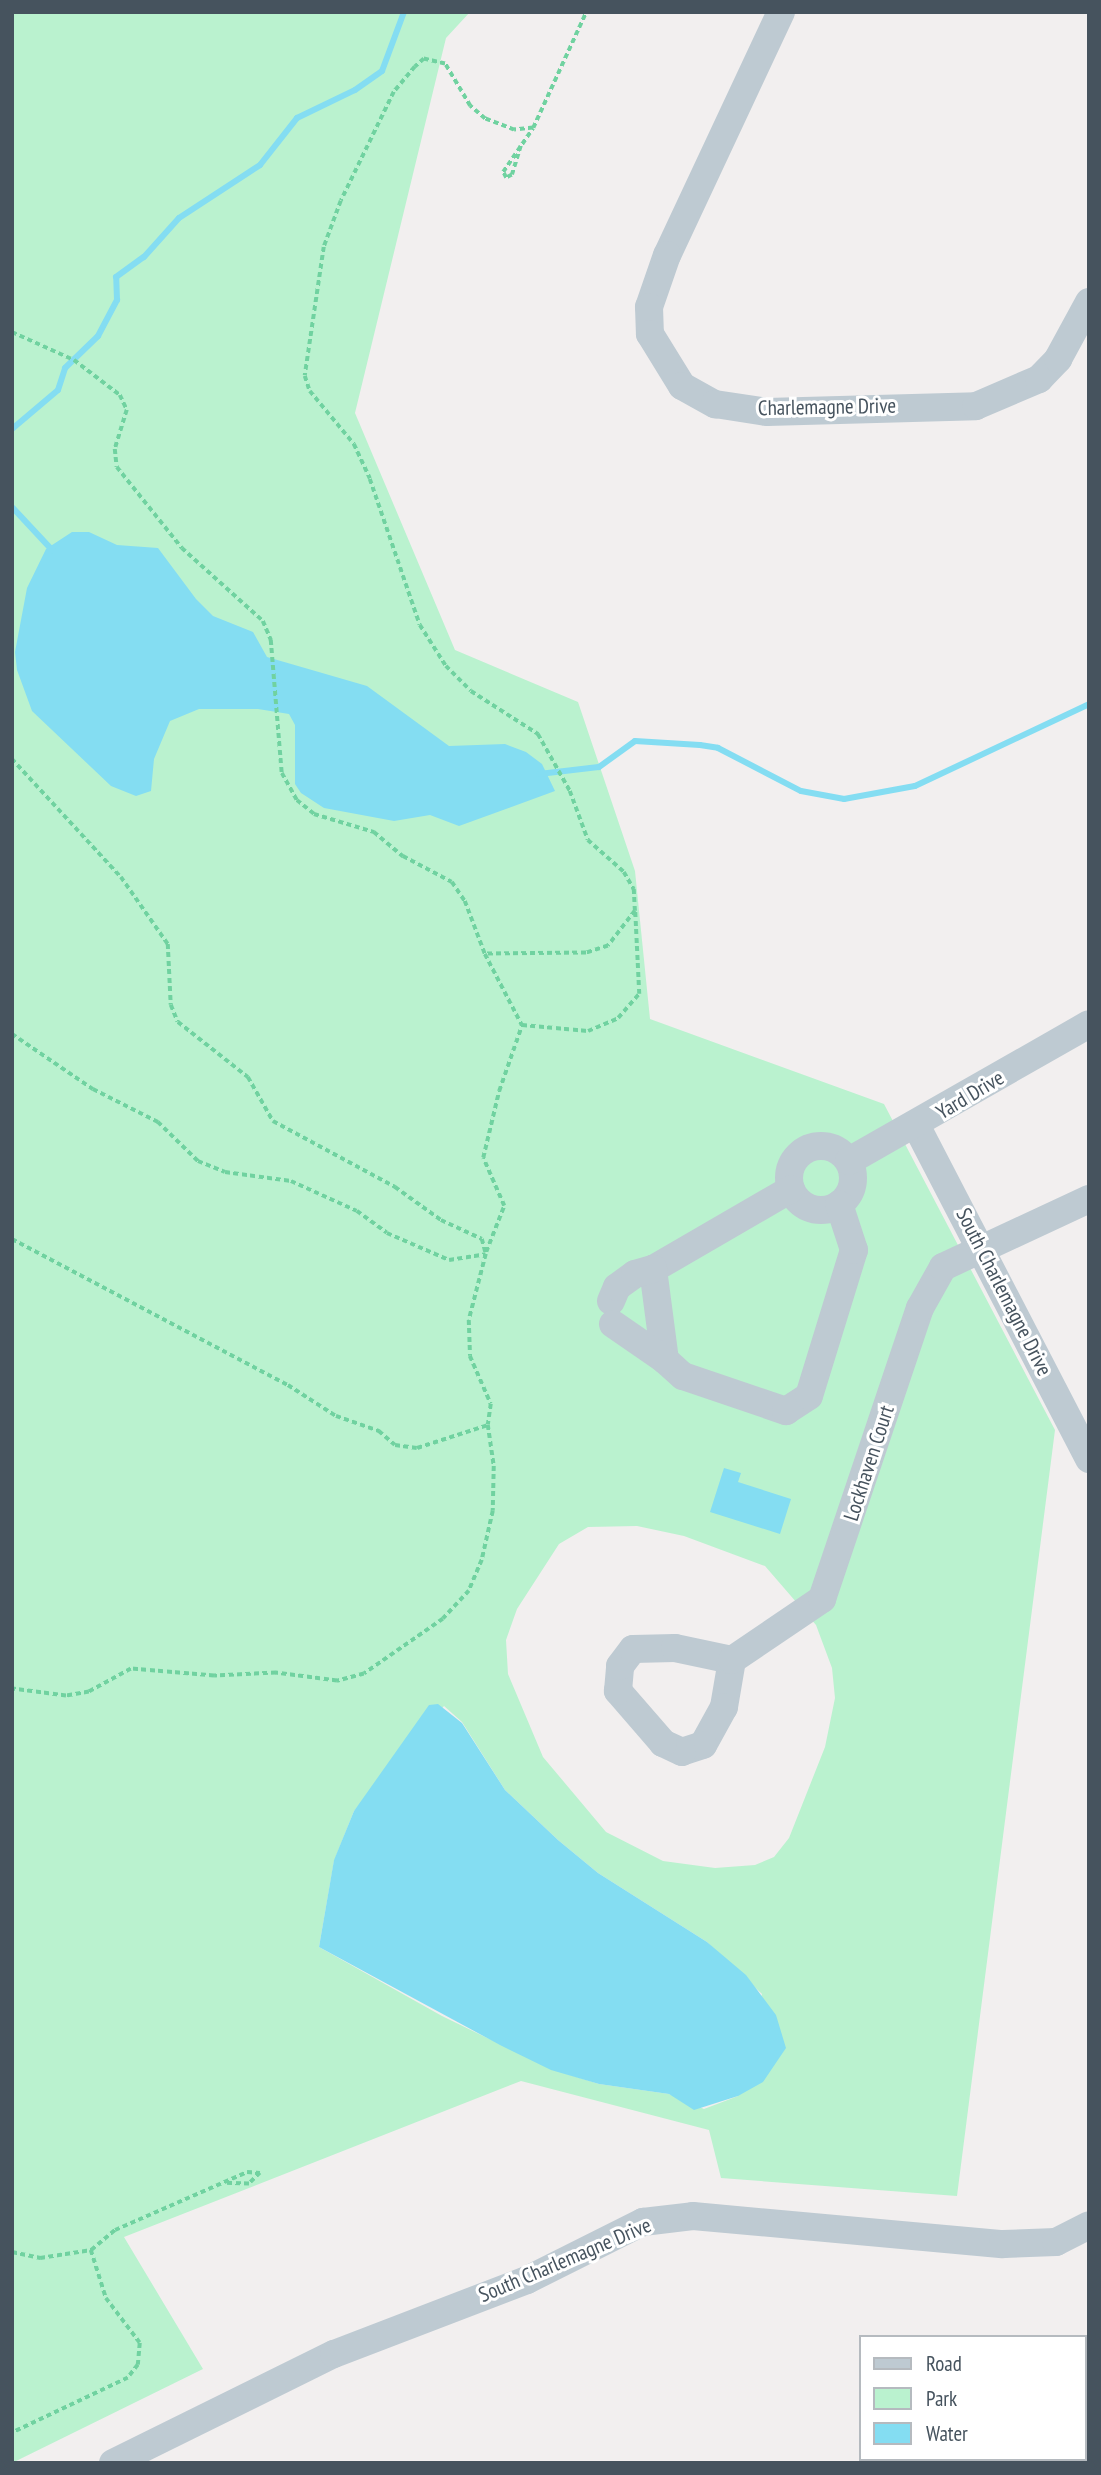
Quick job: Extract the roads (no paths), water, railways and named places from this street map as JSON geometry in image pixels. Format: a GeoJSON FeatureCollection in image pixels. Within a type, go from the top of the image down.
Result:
{"type":"FeatureCollection","features":[{"type":"Feature","properties":{"kind":"street","name":"Charlemagne Drive"},"geometry":{"type":"LineString","coordinates":[[782,12],[667,255],[649,307],[650,334],[682,386],[715,404],[767,412],[976,405],[1039,379],[1058,359],[1089,302]]}},
{"type":"Feature","properties":{"kind":"street","name":"Yard Drive"},"geometry":{"type":"LineString","coordinates":[[849,1161],[917,1127],[1089,1024]]}},
{"type":"Feature","properties":{"kind":"street","name":"South Charlemagne Drive"},"geometry":{"type":"LineString","coordinates":[[917,1127],[1089,1459]]}},
{"type":"Feature","properties":{"kind":"street"},"geometry":{"type":"LineString","coordinates":[[812,1147],[834,1148],[849,1161],[853,1182],[839,1204],[814,1210],[804,1206],[791,1189],[790,1168],[812,1147]]}},
{"type":"Feature","properties":{"kind":"street"},"geometry":{"type":"LineString","coordinates":[[791,1189],[653,1269],[635,1274],[617,1287],[612,1312],[684,1376],[786,1411],[808,1396],[854,1250],[839,1204]]}},
{"type":"Feature","properties":{"kind":"street","name":"Lockhaven Court"},"geometry":{"type":"LineString","coordinates":[[732,1660],[822,1599],[920,1308],[943,1267],[1089,1199]]}},
{"type":"Feature","properties":{"kind":"street"},"geometry":{"type":"LineString","coordinates":[[653,1269],[665,1360]]}},
{"type":"Feature","properties":{"kind":"street","name":"South Charlemagne Drive"},"geometry":{"type":"LineString","coordinates":[[113,2463],[323,2359],[527,2280],[643,2222],[693,2216],[1003,2244],[1056,2242],[1089,2225]]}},
{"type":"Feature","properties":{"kind":"water"},"geometry":{"type":"Polygon","coordinates":[[[72,532],[89,532],[117,545],[158,548],[196,599],[213,616],[253,632],[267,657],[367,686],[449,746],[505,744],[526,752],[542,764],[555,791],[459,826],[430,815],[394,821],[324,808],[301,793],[295,784],[295,725],[289,714],[258,709],[199,709],[170,721],[154,759],[151,791],[136,796],[111,786],[32,711],[17,670],[15,652],[27,588],[46,549],[72,532]]]}},
{"type":"Feature","properties":{"kind":"water"},"geometry":{"type":"Polygon","coordinates":[[[724,1468],[741,1473],[738,1482],[791,1499],[780,1534],[710,1512],[724,1468]]]}},
{"type":"Feature","properties":{"kind":"water"},"geometry":{"type":"Polygon","coordinates":[[[438,1704],[462,1723],[505,1790],[558,1840],[598,1873],[707,1942],[746,1975],[776,2015],[786,2048],[763,2082],[738,2096],[694,2110],[669,2094],[599,2084],[551,2070],[319,1947],[334,1860],[354,1811],[429,1705],[438,1704]]]}},
{"type":"Feature","properties":{"kind":"waterway"},"geometry":{"type":"LineString","coordinates":[[12,429],[58,390],[65,368],[98,336],[117,300],[116,277],[144,257],[179,218],[260,165],[297,118],[355,90],[382,71],[404,12]]}},
{"type":"Feature","properties":{"kind":"waterway"},"geometry":{"type":"LineString","coordinates":[[12,507],[53,551]]}},
{"type":"Feature","properties":{"kind":"waterway"},"geometry":{"type":"LineString","coordinates":[[539,774],[599,767],[635,741],[700,745],[718,748],[801,791],[844,799],[915,786],[1089,704]]}}]}
